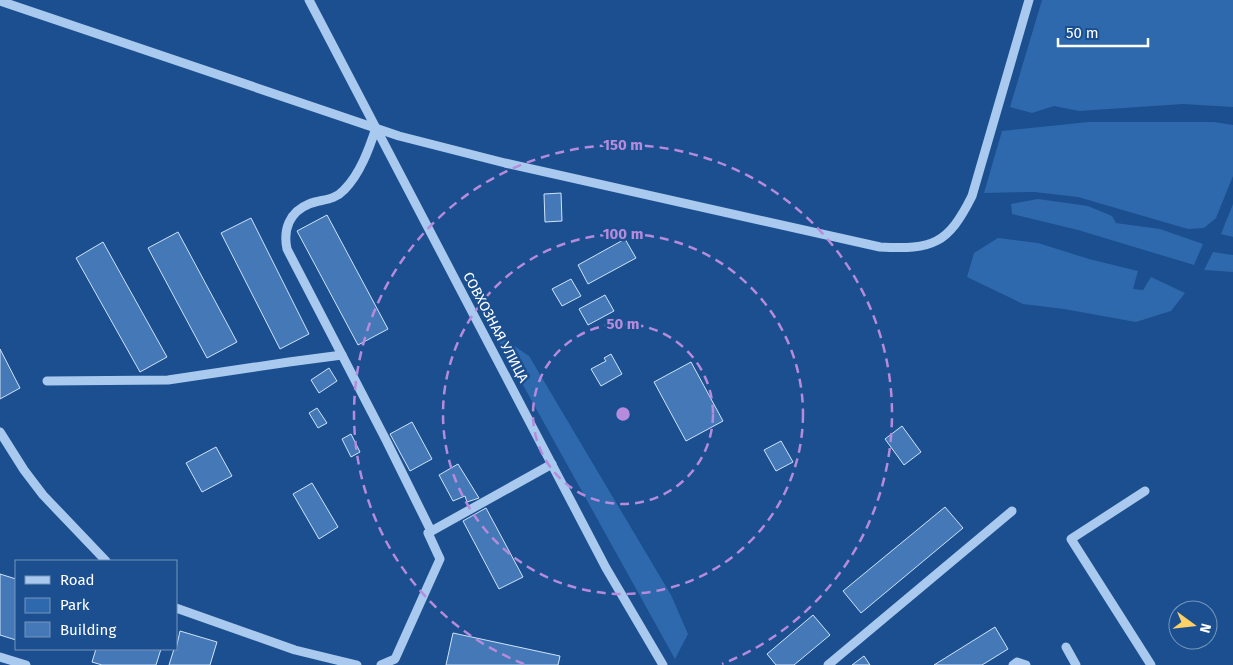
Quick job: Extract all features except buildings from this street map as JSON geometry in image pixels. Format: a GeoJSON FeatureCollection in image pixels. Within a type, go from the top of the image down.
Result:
{"type":"FeatureCollection","features":[{"type":"Feature","properties":{"kind":"street","name":"СОВХОЗНАЯ УЛИЦА"},"geometry":{"type":"LineString","coordinates":[[309,0],[606,568],[663,665]]}},
{"type":"Feature","properties":{"kind":"street"},"geometry":{"type":"LineString","coordinates":[[0,1],[376,128],[461,152],[880,247],[909,249],[928,246],[947,234],[962,216],[972,196],[1030,0]]}},
{"type":"Feature","properties":{"kind":"street"},"geometry":{"type":"LineString","coordinates":[[376,128],[369,148],[346,189],[338,196],[309,204],[298,210],[290,220],[285,231],[287,249],[431,531]]}},
{"type":"Feature","properties":{"kind":"street"},"geometry":{"type":"LineString","coordinates":[[47,382],[168,380],[342,355]]}},
{"type":"Feature","properties":{"kind":"street"},"geometry":{"type":"LineString","coordinates":[[0,432],[24,470],[43,495],[105,560]]}},
{"type":"Feature","properties":{"kind":"street"},"geometry":{"type":"LineString","coordinates":[[380,665],[395,659],[440,559],[428,533],[552,464]]}},
{"type":"Feature","properties":{"kind":"street"},"geometry":{"type":"LineString","coordinates":[[1145,491],[1070,539],[1150,665]]}},
{"type":"Feature","properties":{"kind":"street"},"geometry":{"type":"LineString","coordinates":[[828,665],[1012,511]]}},
{"type":"Feature","properties":{"kind":"street"},"geometry":{"type":"LineString","coordinates":[[178,609],[295,650],[357,665]]}},
{"type":"Feature","properties":{"kind":"street"},"geometry":{"type":"LineString","coordinates":[[1066,647],[1076,665]]}},
{"type":"Feature","properties":{"kind":"street"},"geometry":{"type":"LineString","coordinates":[[0,657],[26,665]]}},
{"type":"Feature","properties":{"kind":"street"},"geometry":{"type":"LineString","coordinates":[[1012,665],[1017,662],[1026,665]]}},
{"type":"Feature","properties":{"kind":"green space"},"geometry":{"type":"Polygon","coordinates":[[[1042,0],[1233,0],[1233,107],[1183,104],[1079,111],[1054,106],[1032,113],[1010,107],[1042,0]]]}},
{"type":"Feature","properties":{"kind":"green space"},"geometry":{"type":"Polygon","coordinates":[[[1088,122],[1214,122],[1233,125],[1233,176],[1216,218],[1204,228],[1188,229],[1078,197],[1034,192],[984,193],[1002,131],[1088,122]]]}},
{"type":"Feature","properties":{"kind":"green space"},"geometry":{"type":"Polygon","coordinates":[[[1038,199],[1088,206],[1112,216],[1116,223],[1160,229],[1203,244],[1194,265],[1078,230],[1012,214],[1011,204],[1038,199]]]}},
{"type":"Feature","properties":{"kind":"green space"},"geometry":{"type":"Polygon","coordinates":[[[1233,204],[1233,237],[1221,234],[1233,204]]]}},
{"type":"Feature","properties":{"kind":"green space"},"geometry":{"type":"Polygon","coordinates":[[[998,238],[1038,243],[1089,259],[1138,271],[1133,289],[1143,290],[1151,277],[1185,293],[1171,311],[1136,322],[1064,309],[1023,304],[967,277],[974,253],[998,238]]]}},
{"type":"Feature","properties":{"kind":"green space"},"geometry":{"type":"Polygon","coordinates":[[[1213,252],[1233,255],[1233,272],[1204,270],[1213,252]]]}},
{"type":"Feature","properties":{"kind":"green space"},"geometry":{"type":"Polygon","coordinates":[[[493,331],[529,356],[671,595],[688,634],[675,659],[493,331]]]}}]}
